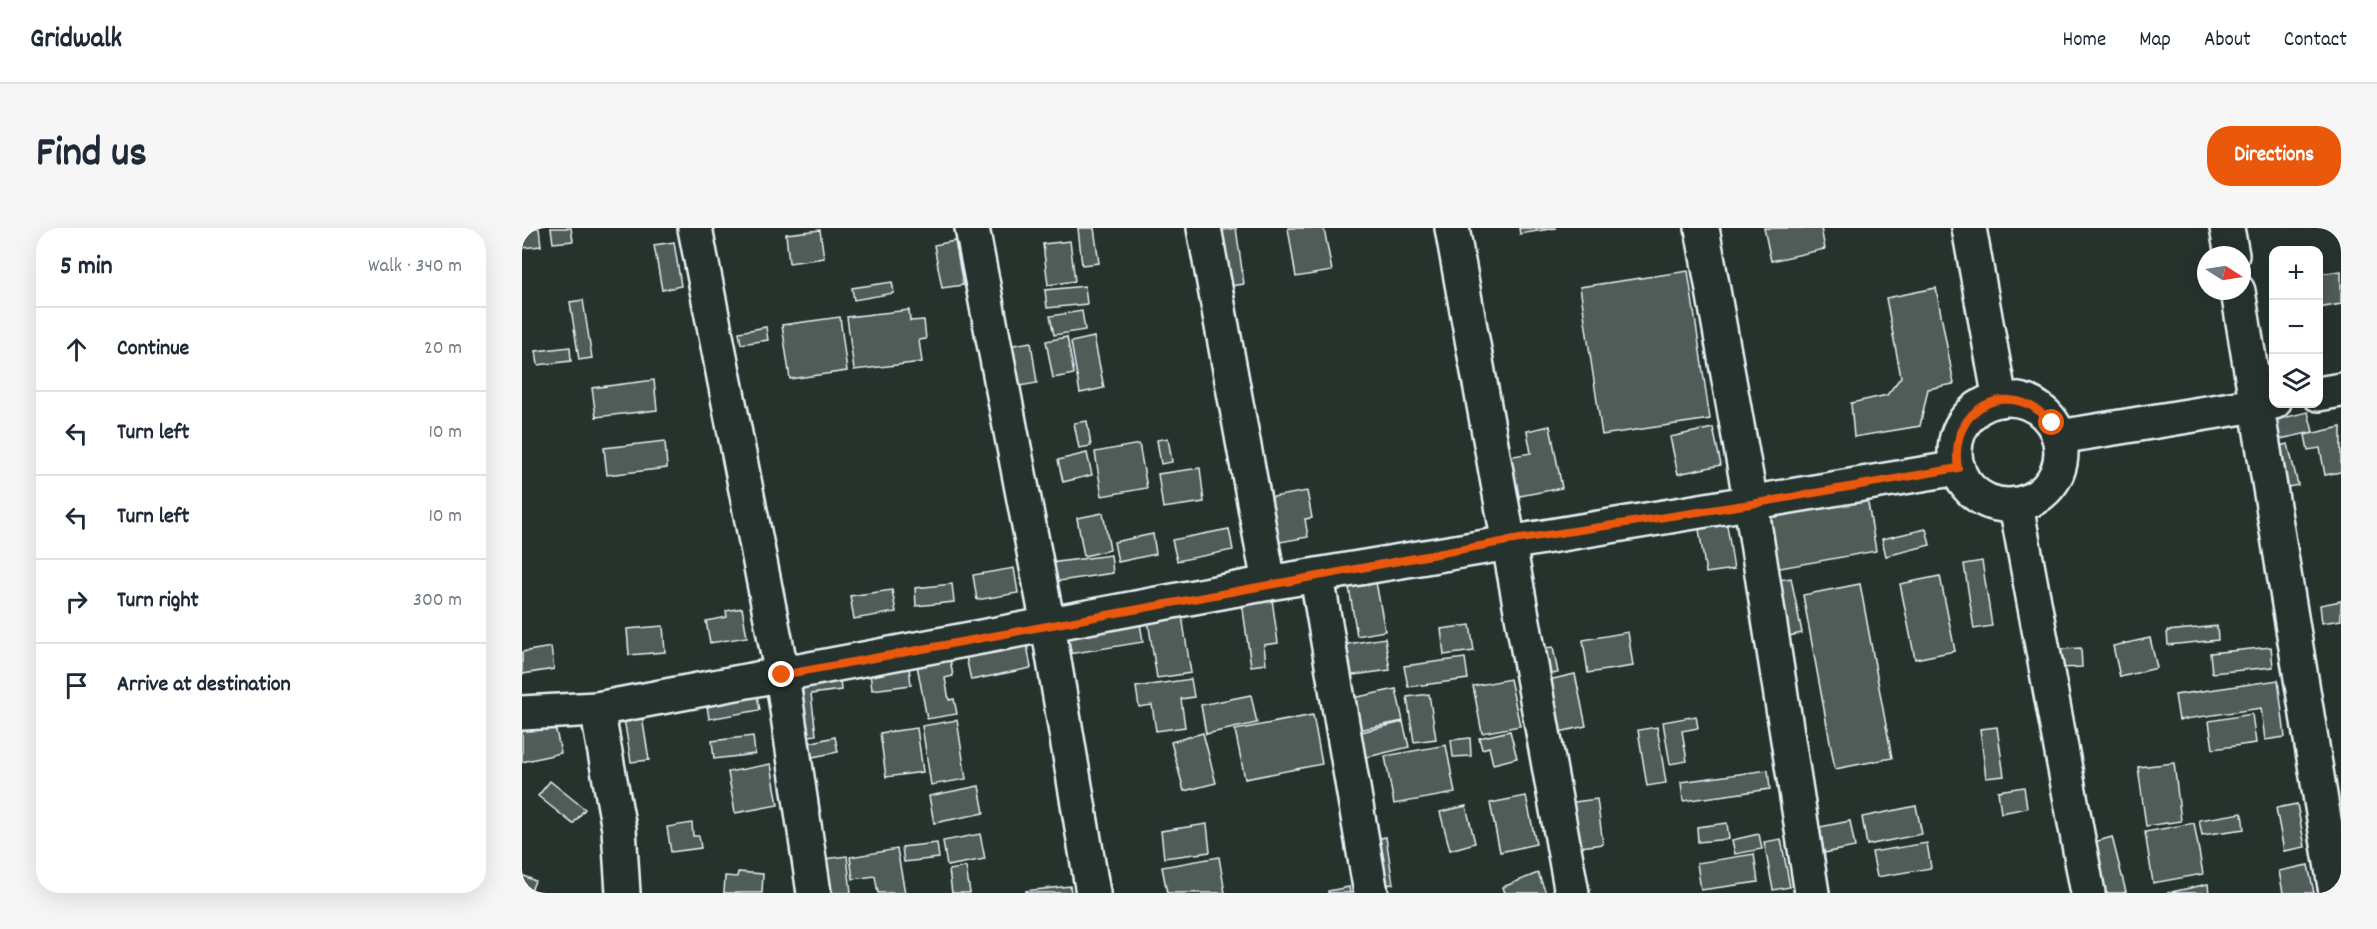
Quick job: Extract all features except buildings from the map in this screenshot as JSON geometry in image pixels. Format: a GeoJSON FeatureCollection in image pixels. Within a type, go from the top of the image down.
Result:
{"type":"FeatureCollection","features":[{"type":"Feature","properties":{"kind":"street"},"geometry":{"type":"LineString","coordinates":[[695,228],[782,675],[814,893]]}},
{"type":"Feature","properties":{"kind":"street"},"geometry":{"type":"LineString","coordinates":[[972,228],[1048,625],[1093,893]]}},
{"type":"Feature","properties":{"kind":"street"},"geometry":{"type":"LineString","coordinates":[[1204,228],[1269,583]]}},
{"type":"Feature","properties":{"kind":"street"},"geometry":{"type":"LineString","coordinates":[[1452,228],[1572,893]]}},
{"type":"Feature","properties":{"kind":"street"},"geometry":{"type":"LineString","coordinates":[[1702,228],[1751,504],[1812,893]]}},
{"type":"Feature","properties":{"kind":"street"},"geometry":{"type":"LineString","coordinates":[[1969,228],[2000,400]]}},
{"type":"Feature","properties":{"kind":"street"},"geometry":{"type":"LineString","coordinates":[[2227,228],[2230,246]]}},
{"type":"Feature","properties":{"kind":"street"},"geometry":{"type":"LineString","coordinates":[[2240,300],[2266,404],[2336,893]]}},
{"type":"Feature","properties":{"kind":"street"},"geometry":{"type":"LineString","coordinates":[[2323,393],[2341,390]]}},
{"type":"Feature","properties":{"kind":"street"},"geometry":{"type":"LineString","coordinates":[[2000,400],[2029,404],[2047,417],[2059,436],[2061,452],[2053,480],[2037,496],[2016,505],[2001,505],[1980,497],[1964,482],[1958,468],[1957,438],[1963,425],[1979,409],[2000,400]]}},
{"type":"Feature","properties":{"kind":"street"},"geometry":{"type":"LineString","coordinates":[[2059,436],[2266,404]]}},
{"type":"Feature","properties":{"kind":"street"},"geometry":{"type":"LineString","coordinates":[[522,713],[597,708],[1507,541],[1751,504],[1958,468]]}},
{"type":"Feature","properties":{"kind":"street"},"geometry":{"type":"LineString","coordinates":[[2016,505],[2088,893]]}},
{"type":"Feature","properties":{"kind":"street"},"geometry":{"type":"LineString","coordinates":[[1317,577],[1371,893]]}},
{"type":"Feature","properties":{"kind":"street"},"geometry":{"type":"LineString","coordinates":[[597,708],[619,828],[623,893]]}},
{"type":"Feature","properties":{"kind":"route"},"geometry":{"type":"LineString","coordinates":[[782,675],[1269,583],[1317,577],[1507,541],[1751,504],[1958,468],[1955,453],[1957,438],[1963,425],[1973,413],[1986,404],[2000,400],[2015,400],[2029,404],[2042,412],[2052,423]]}}]}
